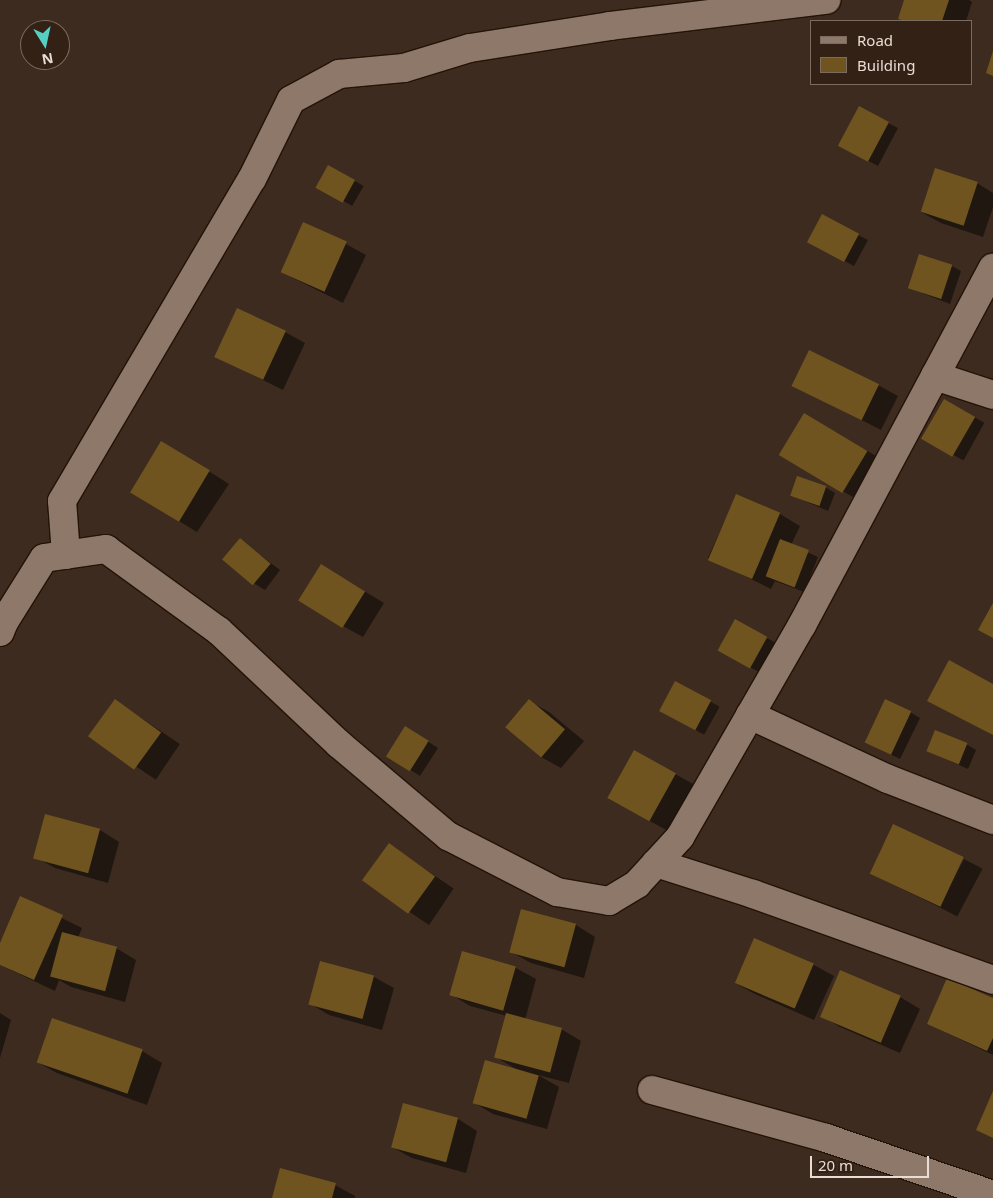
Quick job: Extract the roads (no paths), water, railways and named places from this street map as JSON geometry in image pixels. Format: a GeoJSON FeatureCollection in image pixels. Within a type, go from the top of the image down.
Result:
{"type":"FeatureCollection","features":[{"type":"Feature","properties":{"kind":"street"},"geometry":{"type":"LineString","coordinates":[[66,555],[62,500],[252,179],[290,100],[339,74],[404,68],[470,48],[610,26],[826,0]]}},
{"type":"Feature","properties":{"kind":"street"},"geometry":{"type":"LineString","coordinates":[[0,632],[44,558],[106,548],[220,632],[339,744],[448,836],[557,892],[609,901],[637,884],[680,836],[807,616],[993,268]]}},
{"type":"Feature","properties":{"kind":"street"},"geometry":{"type":"LineString","coordinates":[[935,376],[993,396]]}},
{"type":"Feature","properties":{"kind":"street"},"geometry":{"type":"LineString","coordinates":[[750,715],[888,779],[993,820]]}},
{"type":"Feature","properties":{"kind":"street"},"geometry":{"type":"LineString","coordinates":[[656,863],[753,894],[993,980]]}},
{"type":"Feature","properties":{"kind":"street"},"geometry":{"type":"LineString","coordinates":[[652,1090],[826,1138],[993,1195]]}}]}
